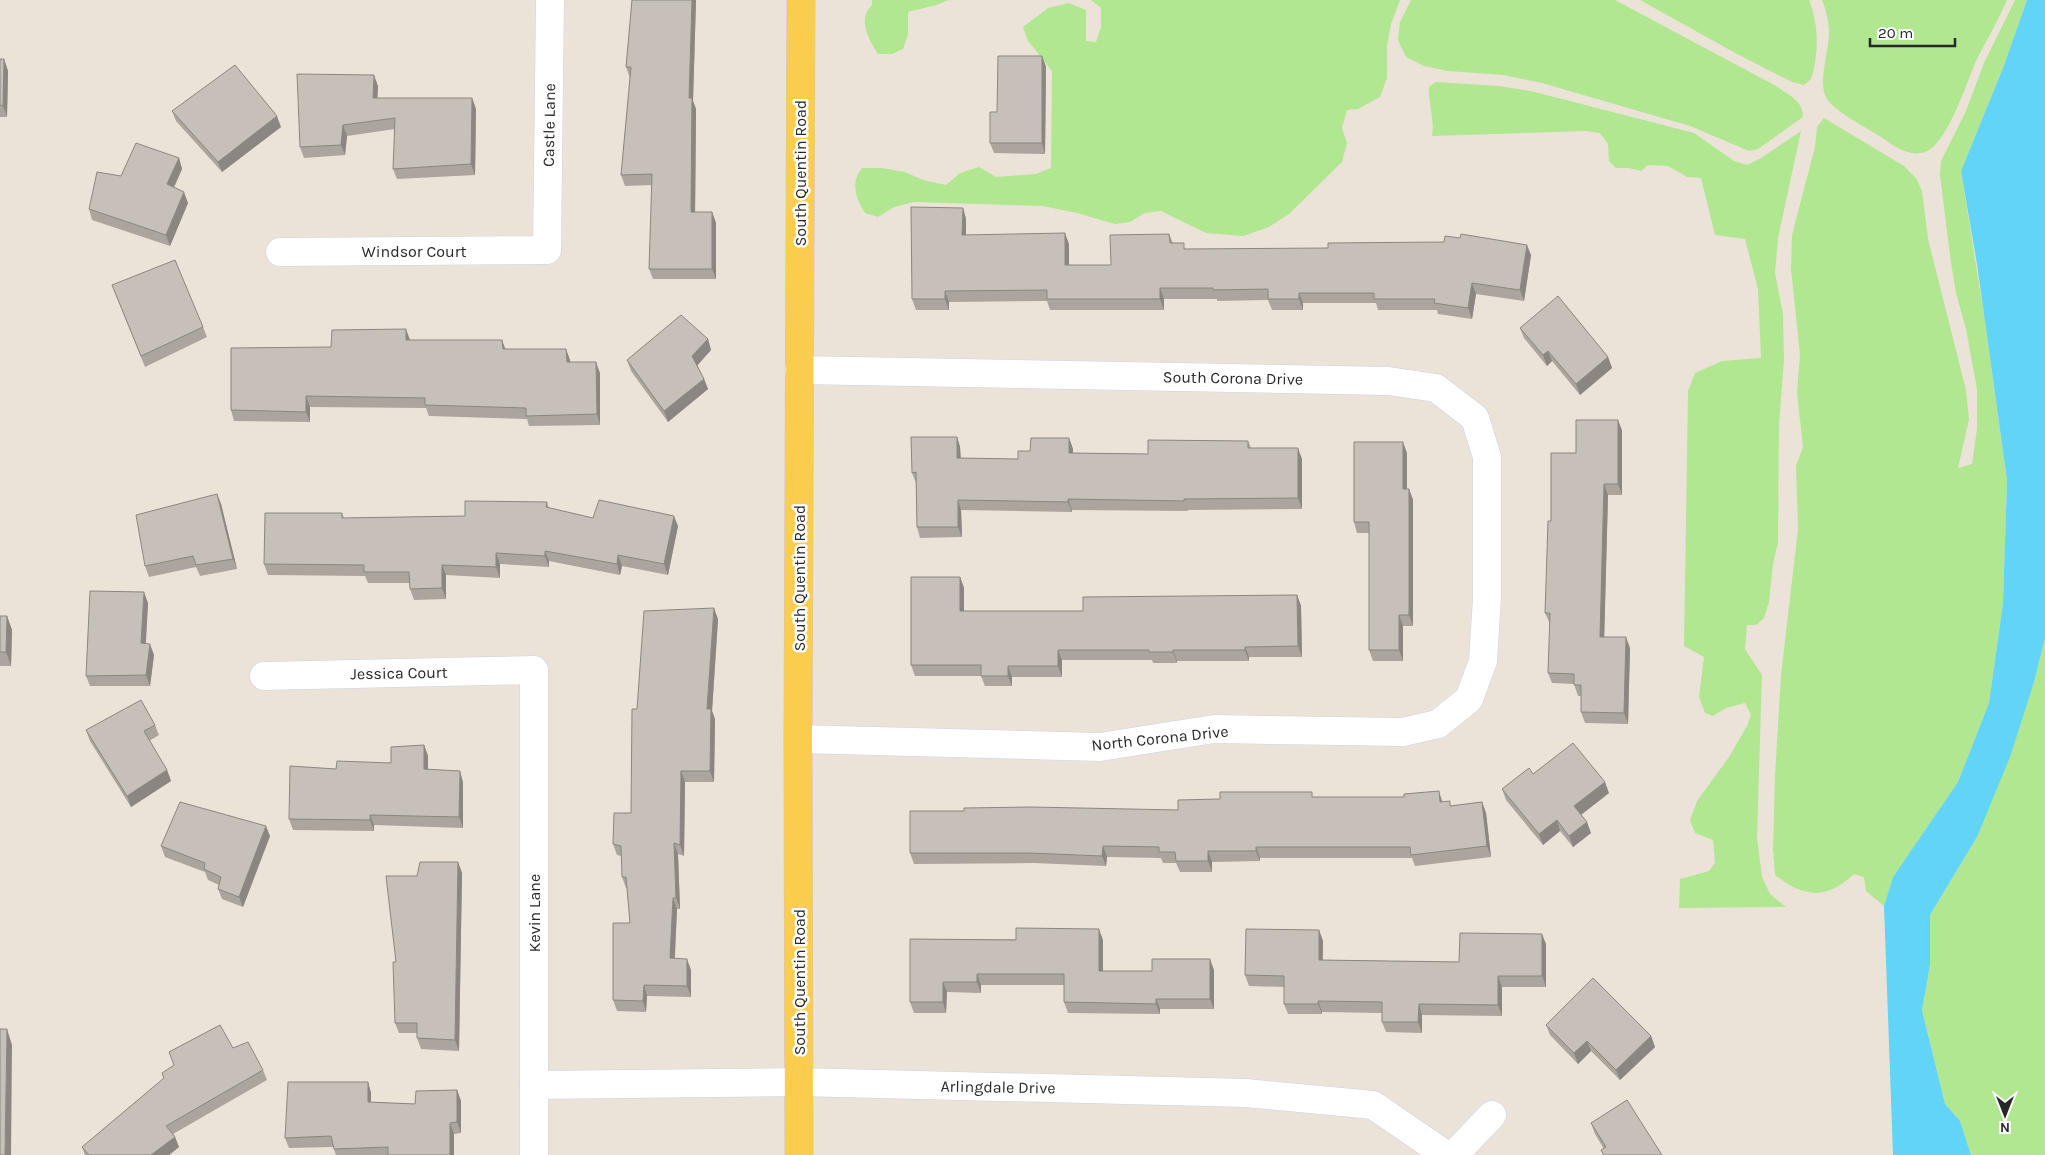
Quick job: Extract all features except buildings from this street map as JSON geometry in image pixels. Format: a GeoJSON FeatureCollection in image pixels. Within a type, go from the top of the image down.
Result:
{"type":"FeatureCollection","features":[{"type":"Feature","properties":{"kind":"main road","name":"South Quentin Road"},"geometry":{"type":"LineString","coordinates":[[799,1155],[798,739],[801,0]]}},
{"type":"Feature","properties":{"kind":"street","name":"Castle Lane"},"geometry":{"type":"LineString","coordinates":[[547,250],[550,0]]}},
{"type":"Feature","properties":{"kind":"street","name":"Windsor Court"},"geometry":{"type":"LineString","coordinates":[[280,252],[547,250]]}},
{"type":"Feature","properties":{"kind":"street","name":"South Corona Drive"},"geometry":{"type":"LineString","coordinates":[[799,370],[1388,381],[1436,388],[1475,418],[1487,457],[1487,598]]}},
{"type":"Feature","properties":{"kind":"street","name":"North Corona Drive"},"geometry":{"type":"LineString","coordinates":[[798,739],[1100,747],[1214,729],[1403,732],[1438,724],[1469,699],[1483,661],[1487,598]]}},
{"type":"Feature","properties":{"kind":"street","name":"Jessica Court"},"geometry":{"type":"LineString","coordinates":[[264,676],[534,670]]}},
{"type":"Feature","properties":{"kind":"street","name":"Kevin Lane"},"geometry":{"type":"LineString","coordinates":[[534,670],[534,1155]]}},
{"type":"Feature","properties":{"kind":"street","name":"Arlingdale Drive"},"geometry":{"type":"LineString","coordinates":[[534,1085],[798,1082],[1246,1093],[1373,1106],[1446,1155]]}},
{"type":"Feature","properties":{"kind":"street"},"geometry":{"type":"LineString","coordinates":[[1454,1155],[1492,1115]]}},
{"type":"Feature","properties":{"kind":"green space"},"geometry":{"type":"Polygon","coordinates":[[[872,0],[949,0],[908,12],[908,35],[903,49],[892,54],[878,54],[868,36],[865,23],[865,17],[872,5],[872,0]]]}},
{"type":"Feature","properties":{"kind":"green space"},"geometry":{"type":"Polygon","coordinates":[[[1091,0],[1400,0],[1391,24],[1387,46],[1387,78],[1380,97],[1358,109],[1347,110],[1342,128],[1347,143],[1342,162],[1289,214],[1269,227],[1243,236],[1206,233],[1161,211],[1145,213],[1130,222],[1115,224],[1043,206],[914,202],[894,207],[878,217],[865,213],[857,197],[855,185],[862,168],[882,168],[905,172],[923,180],[946,185],[960,173],[979,167],[996,177],[1036,174],[1051,168],[1052,71],[1028,41],[1023,27],[1048,8],[1069,3],[1086,10],[1086,41],[1096,42],[1101,27],[1101,8],[1091,0]]]}},
{"type":"Feature","properties":{"kind":"green space"},"geometry":{"type":"Polygon","coordinates":[[[1411,0],[1615,0],[1778,87],[1798,103],[1803,117],[1758,149],[1749,151],[1690,126],[1542,83],[1503,75],[1448,71],[1424,66],[1406,57],[1398,40],[1400,22],[1411,0]]]}},
{"type":"Feature","properties":{"kind":"green space"},"geometry":{"type":"Polygon","coordinates":[[[1640,0],[1809,0],[1815,19],[1817,40],[1817,50],[1811,79],[1804,85],[1792,82],[1640,0]]]}},
{"type":"Feature","properties":{"kind":"green space"},"geometry":{"type":"Polygon","coordinates":[[[1822,0],[2007,0],[1976,61],[1962,97],[1941,138],[1933,147],[1925,152],[1912,153],[1894,146],[1857,123],[1842,113],[1826,97],[1823,74],[1829,41],[1829,29],[1822,0]]]}},
{"type":"Feature","properties":{"kind":"green space"},"geometry":{"type":"Polygon","coordinates":[[[2015,0],[2027,0],[2003,68],[1961,171],[1984,315],[2007,480],[2003,603],[1989,703],[1958,782],[1893,877],[1884,906],[1866,891],[1864,877],[1854,874],[1844,882],[1825,892],[1806,892],[1786,883],[1775,875],[1773,849],[1781,675],[1798,529],[1796,466],[1803,447],[1797,393],[1800,355],[1791,269],[1792,235],[1815,147],[1817,127],[1824,118],[1904,166],[1916,178],[1922,191],[1928,239],[1966,390],[1969,419],[1958,468],[1972,464],[1977,429],[1977,389],[1950,256],[1940,175],[1941,161],[1966,111],[1984,63],[2015,0]]]}},
{"type":"Feature","properties":{"kind":"green space"},"geometry":{"type":"Polygon","coordinates":[[[1436,82],[1499,86],[1531,91],[1694,133],[1734,161],[1747,165],[1761,158],[1801,131],[1778,238],[1775,273],[1783,314],[1784,360],[1779,424],[1778,543],[1773,564],[1769,602],[1764,618],[1756,625],[1747,625],[1745,649],[1762,675],[1757,837],[1762,877],[1770,894],[1786,907],[1679,908],[1680,879],[1709,871],[1715,863],[1713,840],[1695,833],[1690,820],[1697,801],[1729,757],[1747,726],[1751,715],[1745,703],[1726,708],[1713,716],[1705,713],[1699,697],[1704,657],[1684,646],[1688,391],[1695,373],[1722,361],[1761,358],[1758,289],[1745,239],[1715,235],[1701,178],[1687,177],[1668,166],[1648,165],[1641,171],[1629,168],[1616,168],[1609,161],[1608,144],[1600,133],[1586,131],[1432,136],[1433,124],[1429,87],[1436,82]]]}},
{"type":"Feature","properties":{"kind":"green space"},"geometry":{"type":"Polygon","coordinates":[[[2045,638],[2045,1155],[1971,1155],[1960,1121],[1945,1104],[1922,1010],[1930,965],[1930,915],[1977,837],[2034,682],[2045,638]]]}},
{"type":"Feature","properties":{"kind":"water"},"geometry":{"type":"Polygon","coordinates":[[[2027,0],[2045,0],[2045,638],[2034,682],[2010,757],[1977,837],[1930,915],[1930,965],[1922,1010],[1945,1104],[1960,1121],[1971,1155],[1893,1155],[1884,906],[1893,877],[1958,782],[1989,703],[2003,603],[2007,480],[1977,264],[1961,171],[2003,68],[2027,0]]]}}]}
